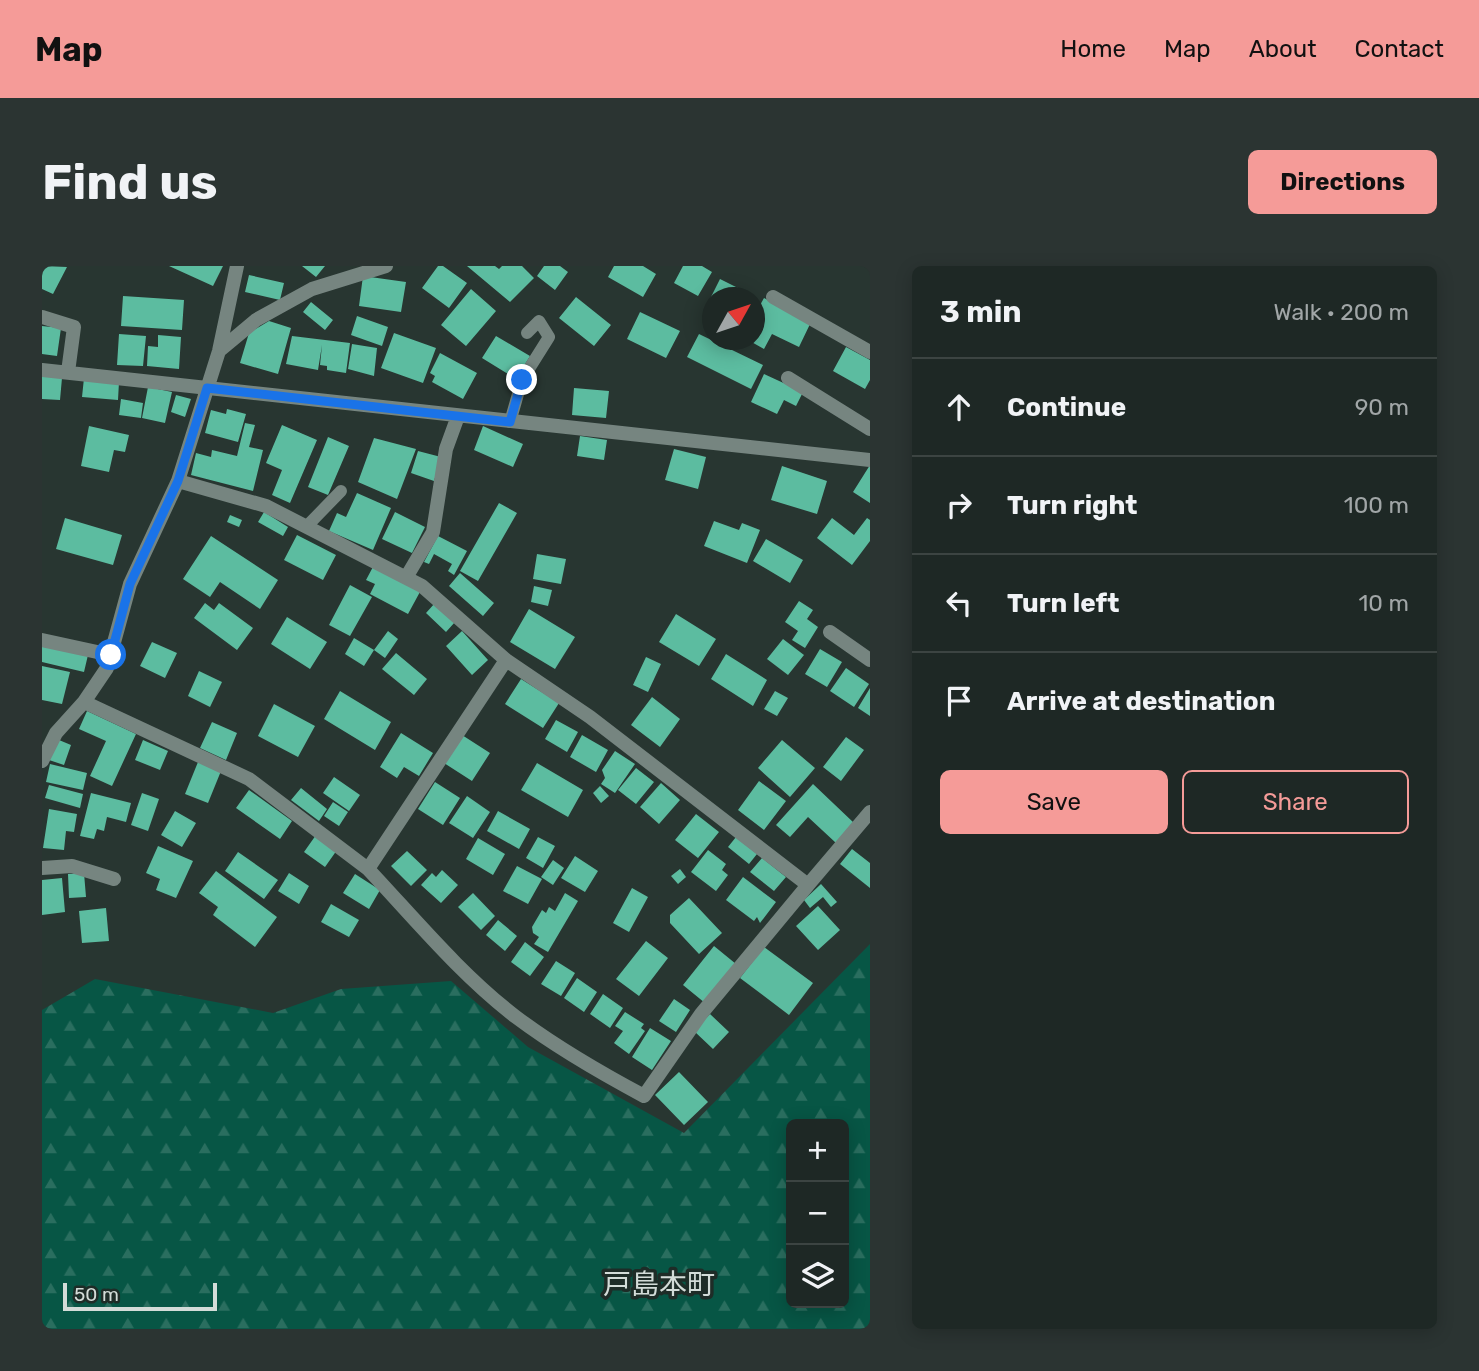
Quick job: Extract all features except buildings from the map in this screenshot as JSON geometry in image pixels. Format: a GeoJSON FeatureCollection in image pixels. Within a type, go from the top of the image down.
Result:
{"type":"FeatureCollection","features":[{"type":"Feature","properties":{"kind":"street"},"geometry":{"type":"LineString","coordinates":[[42,761],[56,733],[83,702],[107,668],[130,584],[178,481],[219,351],[237,266]]}},
{"type":"Feature","properties":{"kind":"street"},"geometry":{"type":"LineString","coordinates":[[219,351],[256,320],[305,292],[364,268],[386,266]]}},
{"type":"Feature","properties":{"kind":"street"},"geometry":{"type":"LineString","coordinates":[[773,297],[870,352]]}},
{"type":"Feature","properties":{"kind":"street"},"geometry":{"type":"LineString","coordinates":[[42,317],[74,327],[68,372]]}},
{"type":"Feature","properties":{"kind":"street"},"geometry":{"type":"LineString","coordinates":[[42,370],[870,460]]}},
{"type":"Feature","properties":{"kind":"street"},"geometry":{"type":"LineString","coordinates":[[788,378],[870,429]]}},
{"type":"Feature","properties":{"kind":"street"},"geometry":{"type":"LineString","coordinates":[[407,576],[433,532],[444,455],[458,416]]}},
{"type":"Feature","properties":{"kind":"street"},"geometry":{"type":"LineString","coordinates":[[178,481],[266,506],[407,576],[435,594],[506,660],[590,717],[808,885]]}},
{"type":"Feature","properties":{"kind":"street"},"geometry":{"type":"LineString","coordinates":[[830,632],[870,660]]}},
{"type":"Feature","properties":{"kind":"street"},"geometry":{"type":"LineString","coordinates":[[42,640],[111,655]]}},
{"type":"Feature","properties":{"kind":"street"},"geometry":{"type":"LineString","coordinates":[[368,869],[506,660]]}},
{"type":"Feature","properties":{"kind":"street"},"geometry":{"type":"LineString","coordinates":[[83,702],[249,779],[368,869],[464,971],[514,1016],[587,1066],[643,1096],[701,1014],[870,812]]}},
{"type":"Feature","properties":{"kind":"street"},"geometry":{"type":"LineString","coordinates":[[42,868],[72,866],[114,879]]}},
{"type":"Feature","properties":{"kind":"lane"},"geometry":{"type":"LineString","coordinates":[[510,422],[522,380],[549,337],[539,321],[527,332]]}},
{"type":"Feature","properties":{"kind":"lane"},"geometry":{"type":"LineString","coordinates":[[308,526],[341,491]]}},
{"type":"Feature","properties":{"kind":"green space"},"geometry":{"type":"Polygon","coordinates":[[[870,944],[870,1329],[42,1329],[42,1010],[95,979],[273,1013],[341,989],[451,981],[528,1047],[684,1133],[870,944]]]}},
{"type":"Feature","properties":{"kind":"district","name":"戸島本町"},"geometry":{"type":"Point","coordinates":[659,1284]}},
{"type":"Feature","properties":{"kind":"route"},"geometry":{"type":"LineString","coordinates":[[111,655],[130,584],[178,481],[207,388],[510,422],[522,380]]}}]}
